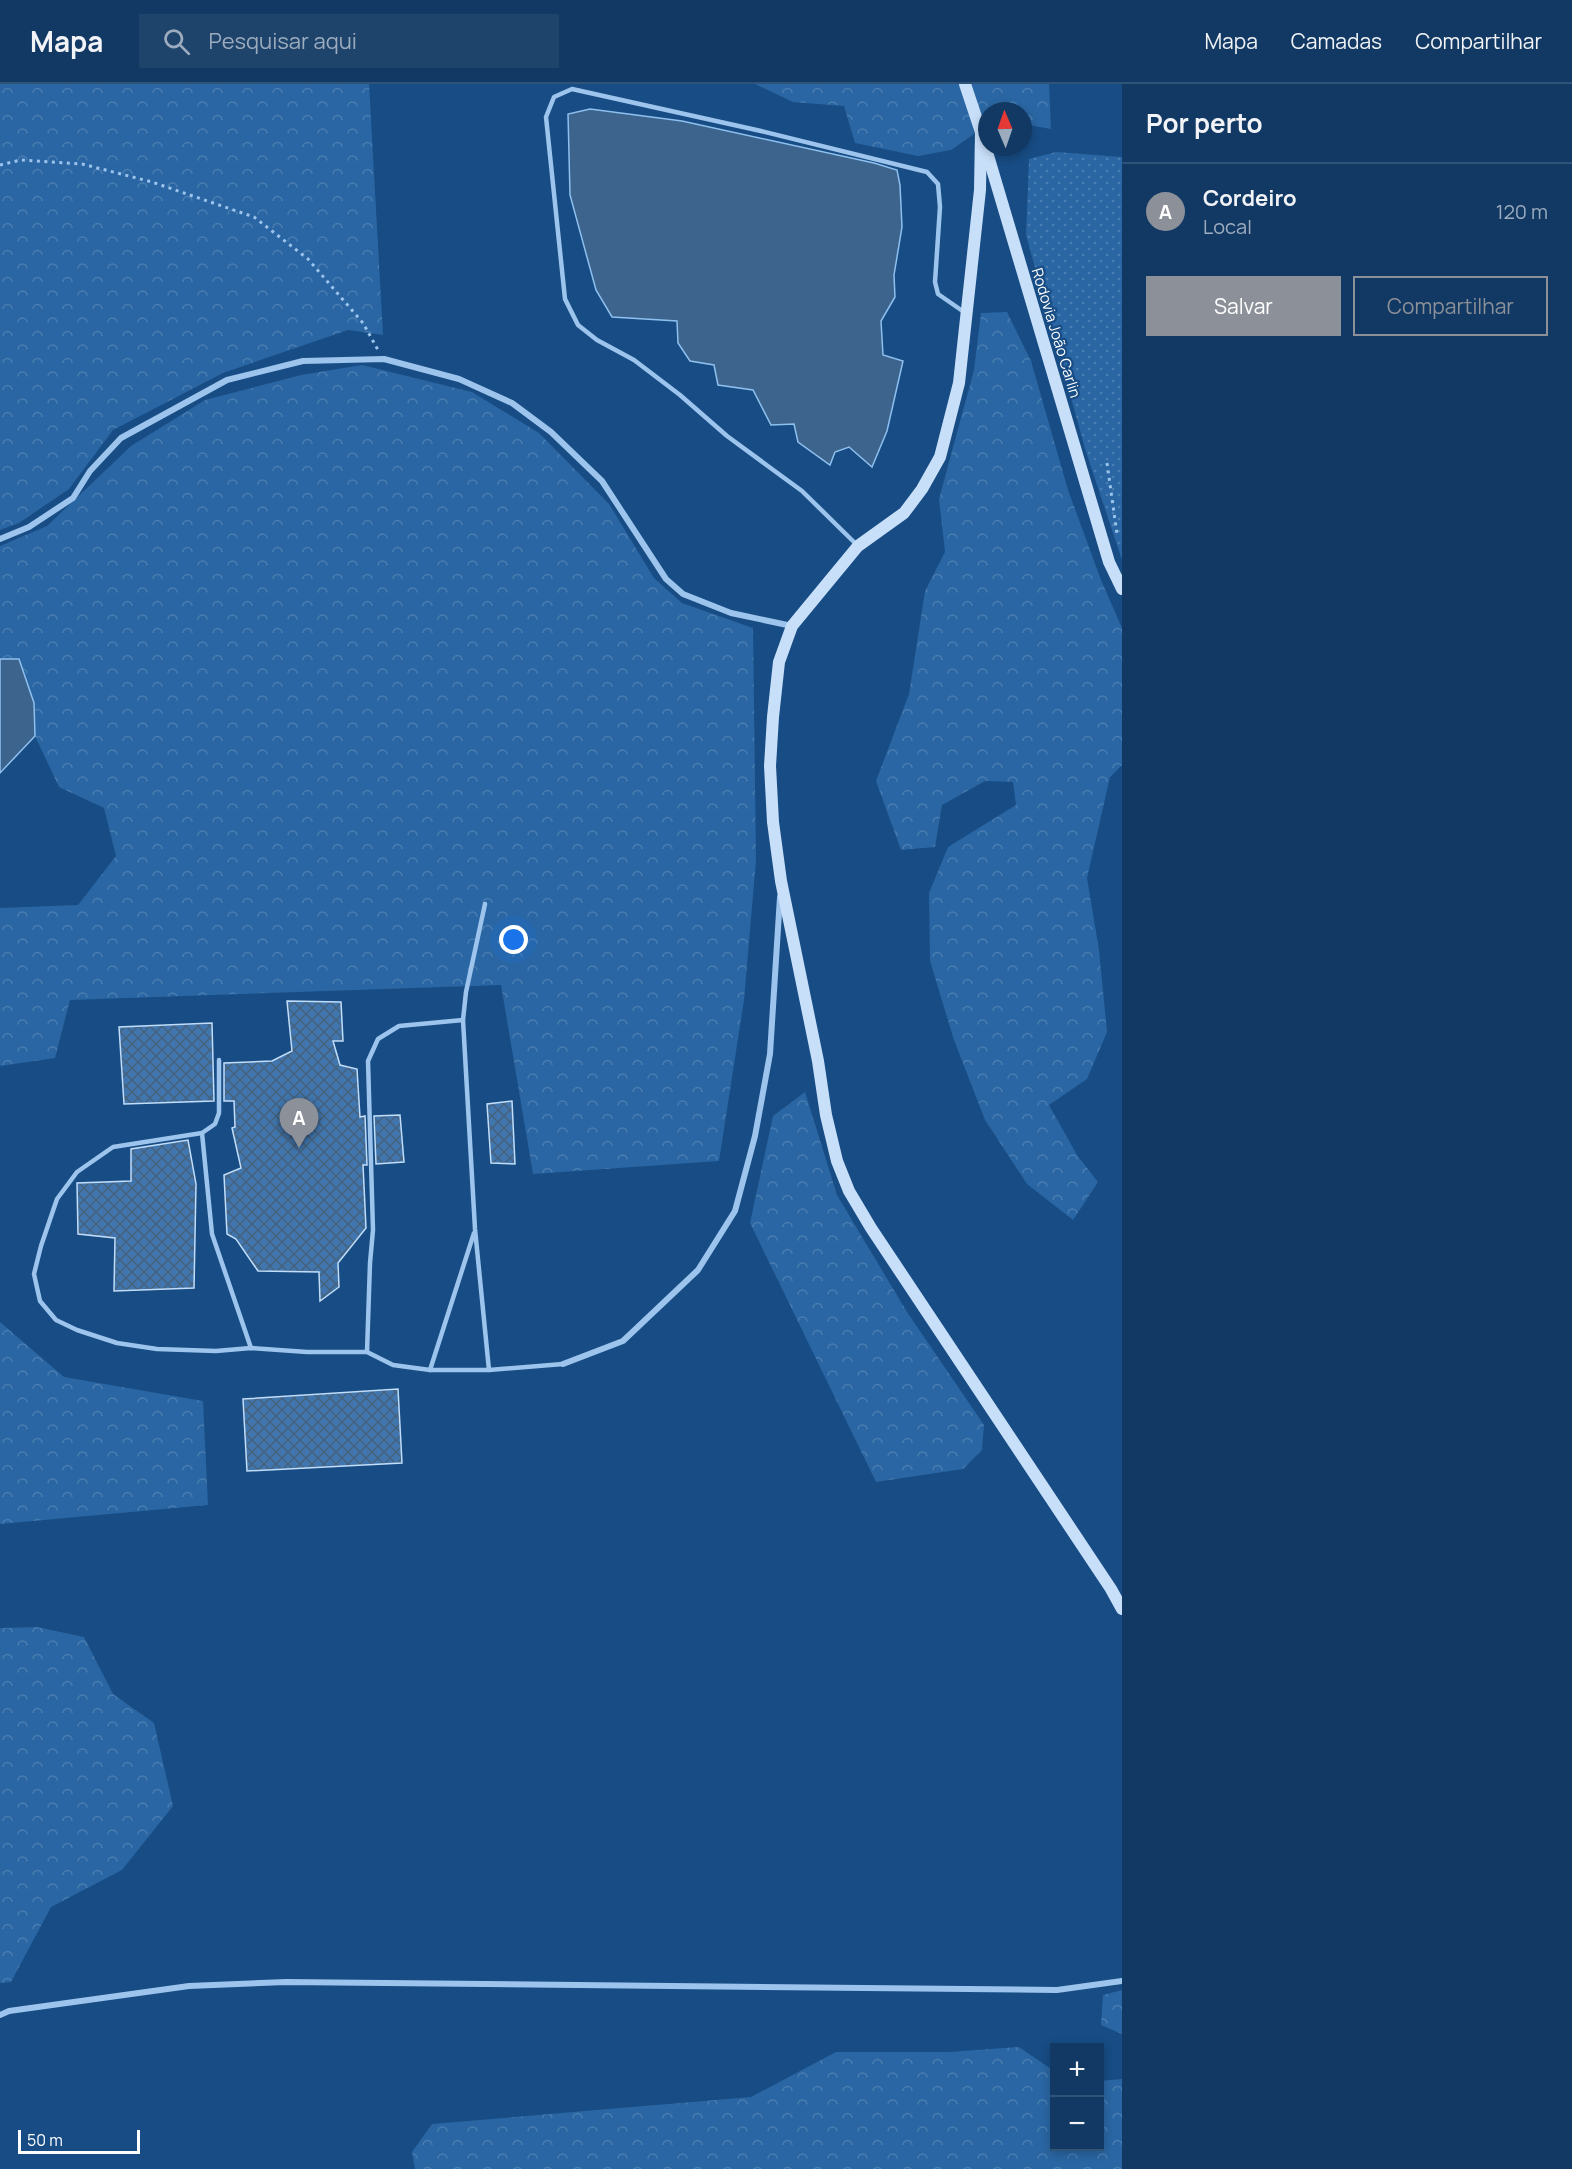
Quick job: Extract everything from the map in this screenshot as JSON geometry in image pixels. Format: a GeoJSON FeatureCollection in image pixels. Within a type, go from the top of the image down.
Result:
{"type":"FeatureCollection","features":[{"type":"Feature","properties":{"kind":"street","name":"Rodovia João Carlin"},"geometry":{"type":"LineString","coordinates":[[965,84],[978,123]]}},
{"type":"Feature","properties":{"kind":"street"},"geometry":{"type":"LineString","coordinates":[[981,156],[981,190],[959,383],[940,457],[922,489],[904,513],[858,546],[792,626],[779,662],[770,766],[773,822],[781,881],[818,1061],[826,1115],[837,1161],[849,1191],[871,1228],[1105,1579],[1122,1609]]}},
{"type":"Feature","properties":{"kind":"street","name":"Rodovia João Carlin"},"geometry":{"type":"LineString","coordinates":[[988,156],[1109,562],[1122,589]]}},
{"type":"Feature","properties":{"kind":"street"},"geometry":{"type":"LineString","coordinates":[[0,539],[29,527],[73,498],[90,471],[121,438],[227,380],[303,361],[384,359],[459,380],[512,403],[551,432],[602,480],[666,579],[683,594],[731,613],[792,626]]}},
{"type":"Feature","properties":{"kind":"street"},"geometry":{"type":"LineString","coordinates":[[563,1364],[623,1341],[698,1270],[735,1211],[755,1136],[770,1054],[781,881]]}},
{"type":"Feature","properties":{"kind":"street"},"geometry":{"type":"LineString","coordinates":[[0,2015],[9,2011],[189,1986],[286,1982],[1057,1990],[1122,1981]]}},
{"type":"Feature","properties":{"kind":"lane"},"geometry":{"type":"LineString","coordinates":[[858,546],[802,491],[727,436],[680,395],[634,360],[597,340],[578,325],[564,299],[546,117],[554,97],[572,89],[761,131],[927,172],[938,183],[940,207],[935,282],[938,294],[966,313]]}},
{"type":"Feature","properties":{"kind":"lane"},"geometry":{"type":"LineString","coordinates":[[485,904],[466,992],[463,1020],[475,1228],[489,1370]]}},
{"type":"Feature","properties":{"kind":"lane"},"geometry":{"type":"LineString","coordinates":[[367,1352],[373,1230],[369,1060],[378,1039],[399,1026],[463,1020]]}},
{"type":"Feature","properties":{"kind":"lane"},"geometry":{"type":"LineString","coordinates":[[219,1060],[219,1113],[215,1124],[202,1133],[113,1147],[77,1172],[57,1199],[34,1274],[40,1301],[56,1320],[77,1330],[117,1342],[169,1349],[216,1351],[251,1348],[307,1352],[367,1352],[393,1365],[430,1370],[489,1370],[563,1364]]}},
{"type":"Feature","properties":{"kind":"lane"},"geometry":{"type":"LineString","coordinates":[[202,1133],[212,1234],[251,1348]]}},
{"type":"Feature","properties":{"kind":"lane"},"geometry":{"type":"LineString","coordinates":[[430,1370],[475,1228]]}},
{"type":"Feature","properties":{"kind":"path"},"geometry":{"type":"LineString","coordinates":[[0,165],[21,160],[82,164],[152,182],[254,217],[308,259],[363,322],[384,359]]}},
{"type":"Feature","properties":{"kind":"path"},"geometry":{"type":"LineString","coordinates":[[1107,463],[1117,536]]}},
{"type":"Feature","properties":{"kind":"green space"},"geometry":{"type":"Polygon","coordinates":[[[0,84],[369,84],[383,335],[348,330],[223,373],[113,430],[69,489],[19,523],[0,530],[0,84]]]}},
{"type":"Feature","properties":{"kind":"green space"},"geometry":{"type":"Polygon","coordinates":[[[755,84],[1049,84],[1051,129],[1032,126],[1032,102],[978,102],[978,131],[951,150],[918,156],[855,143],[844,106],[793,102],[755,84]]]}},
{"type":"Feature","properties":{"kind":"green space"},"geometry":{"type":"Polygon","coordinates":[[[1056,152],[1122,157],[1122,560],[1086,452],[1026,235],[1029,159],[1056,152]]]}},
{"type":"Feature","properties":{"kind":"green space"},"geometry":{"type":"Polygon","coordinates":[[[1007,312],[1031,361],[1068,490],[1101,580],[1122,628],[1122,765],[1110,777],[1087,878],[1099,950],[1107,1032],[1087,1079],[1049,1105],[1077,1155],[1098,1182],[1073,1220],[1027,1184],[985,1120],[954,1040],[930,961],[929,893],[948,847],[1016,805],[1013,782],[985,781],[942,805],[935,847],[901,850],[876,781],[909,694],[925,591],[945,552],[939,499],[974,370],[981,313],[1007,312]]]}},
{"type":"Feature","properties":{"kind":"green space"},"geometry":{"type":"Polygon","coordinates":[[[362,365],[472,392],[539,433],[609,504],[654,578],[682,603],[753,628],[756,860],[744,1000],[719,1161],[533,1174],[501,985],[70,1000],[55,1058],[0,1066],[0,908],[78,905],[116,856],[104,808],[59,787],[35,736],[34,703],[19,659],[0,659],[0,546],[47,526],[131,446],[205,400],[301,375],[362,365]]]}},
{"type":"Feature","properties":{"kind":"green space"},"geometry":{"type":"Polygon","coordinates":[[[805,1092],[837,1195],[907,1312],[984,1425],[982,1450],[963,1469],[876,1482],[750,1223],[773,1116],[805,1092]]]}},
{"type":"Feature","properties":{"kind":"green space"},"geometry":{"type":"Polygon","coordinates":[[[0,1322],[64,1377],[203,1401],[208,1505],[0,1524],[0,1322]]]}},
{"type":"Feature","properties":{"kind":"green space"},"geometry":{"type":"Polygon","coordinates":[[[37,1627],[84,1637],[113,1694],[154,1723],[173,1806],[122,1870],[51,1907],[11,1982],[0,1983],[0,1628],[37,1627]]]}},
{"type":"Feature","properties":{"kind":"green space"},"geometry":{"type":"Polygon","coordinates":[[[1122,1990],[1122,2034],[1101,2025],[1103,1995],[1122,1990]]]}},
{"type":"Feature","properties":{"kind":"green space"},"geometry":{"type":"Polygon","coordinates":[[[1019,2047],[1050,2068],[1050,2151],[1104,2151],[1104,2081],[1122,2079],[1122,2169],[415,2169],[412,2152],[432,2124],[751,2097],[836,2052],[949,2052],[1019,2047]]]}},
{"type":"Feature","properties":{"kind":"shaded area"},"geometry":{"type":"Polygon","coordinates":[[[590,109],[682,121],[897,170],[902,227],[894,275],[895,297],[881,321],[883,355],[903,361],[887,431],[872,467],[849,447],[835,452],[830,465],[798,442],[794,424],[771,425],[753,390],[718,385],[714,365],[690,361],[678,343],[677,321],[612,317],[596,290],[570,195],[568,114],[590,109]]]}},
{"type":"Feature","properties":{"kind":"shaded area"},"geometry":{"type":"Polygon","coordinates":[[[0,659],[19,659],[34,703],[35,736],[0,773],[0,659]]]}},
{"type":"Feature","properties":{"kind":"building"},"geometry":{"type":"Polygon","coordinates":[[[287,1001],[341,1002],[343,1041],[333,1041],[340,1065],[357,1069],[360,1117],[365,1116],[367,1165],[363,1165],[366,1228],[338,1263],[339,1287],[320,1301],[319,1272],[258,1271],[236,1239],[227,1234],[224,1175],[241,1168],[232,1128],[235,1127],[234,1101],[224,1101],[224,1063],[272,1061],[292,1051],[287,1001]]]}},
{"type":"Feature","properties":{"kind":"building"},"geometry":{"type":"Polygon","coordinates":[[[212,1023],[214,1101],[124,1104],[119,1027],[212,1023]]]}},
{"type":"Feature","properties":{"kind":"building"},"geometry":{"type":"Polygon","coordinates":[[[512,1101],[515,1164],[491,1163],[487,1104],[512,1101]]]}},
{"type":"Feature","properties":{"kind":"building"},"geometry":{"type":"Polygon","coordinates":[[[400,1115],[404,1162],[376,1164],[374,1116],[400,1115]]]}},
{"type":"Feature","properties":{"kind":"building"},"geometry":{"type":"Polygon","coordinates":[[[188,1140],[196,1184],[194,1288],[114,1291],[115,1238],[78,1234],[77,1183],[131,1181],[131,1149],[188,1140]]]}},
{"type":"Feature","properties":{"kind":"building"},"geometry":{"type":"Polygon","coordinates":[[[398,1389],[402,1463],[247,1471],[243,1399],[398,1389]]]}},
{"type":"Feature","properties":{"kind":"place","name":"Cordeiro"},"geometry":{"type":"Point","coordinates":[299,1148]}}]}
